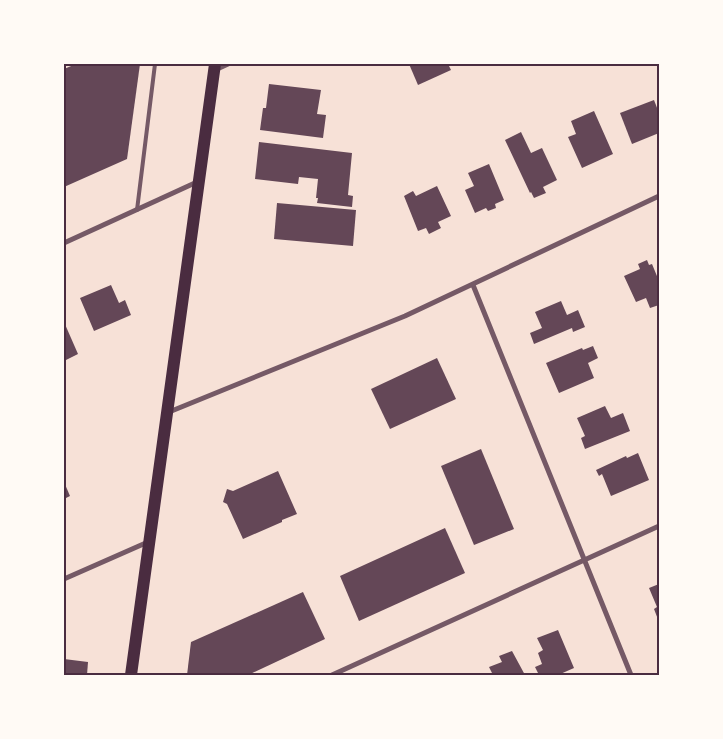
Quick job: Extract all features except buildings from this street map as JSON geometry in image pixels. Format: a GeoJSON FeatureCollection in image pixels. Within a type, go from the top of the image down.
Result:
{"type":"FeatureCollection","features":[{"type":"Feature","properties":{"kind":"main road"},"geometry":{"type":"LineString","coordinates":[[131,675],[194,183],[215,67]]}},
{"type":"Feature","properties":{"kind":"street"},"geometry":{"type":"LineString","coordinates":[[215,67],[228,64]]}},
{"type":"Feature","properties":{"kind":"street"},"geometry":{"type":"LineString","coordinates":[[64,243],[194,183]]}},
{"type":"Feature","properties":{"kind":"street"},"geometry":{"type":"LineString","coordinates":[[166,413],[405,316],[659,196]]}},
{"type":"Feature","properties":{"kind":"street"},"geometry":{"type":"LineString","coordinates":[[473,285],[631,675]]}},
{"type":"Feature","properties":{"kind":"street"},"geometry":{"type":"LineString","coordinates":[[332,675],[659,526]]}},
{"type":"Feature","properties":{"kind":"street"},"geometry":{"type":"LineString","coordinates":[[64,579],[149,541]]}},
{"type":"Feature","properties":{"kind":"lane"},"geometry":{"type":"LineString","coordinates":[[137,210],[155,64]]}}]}
